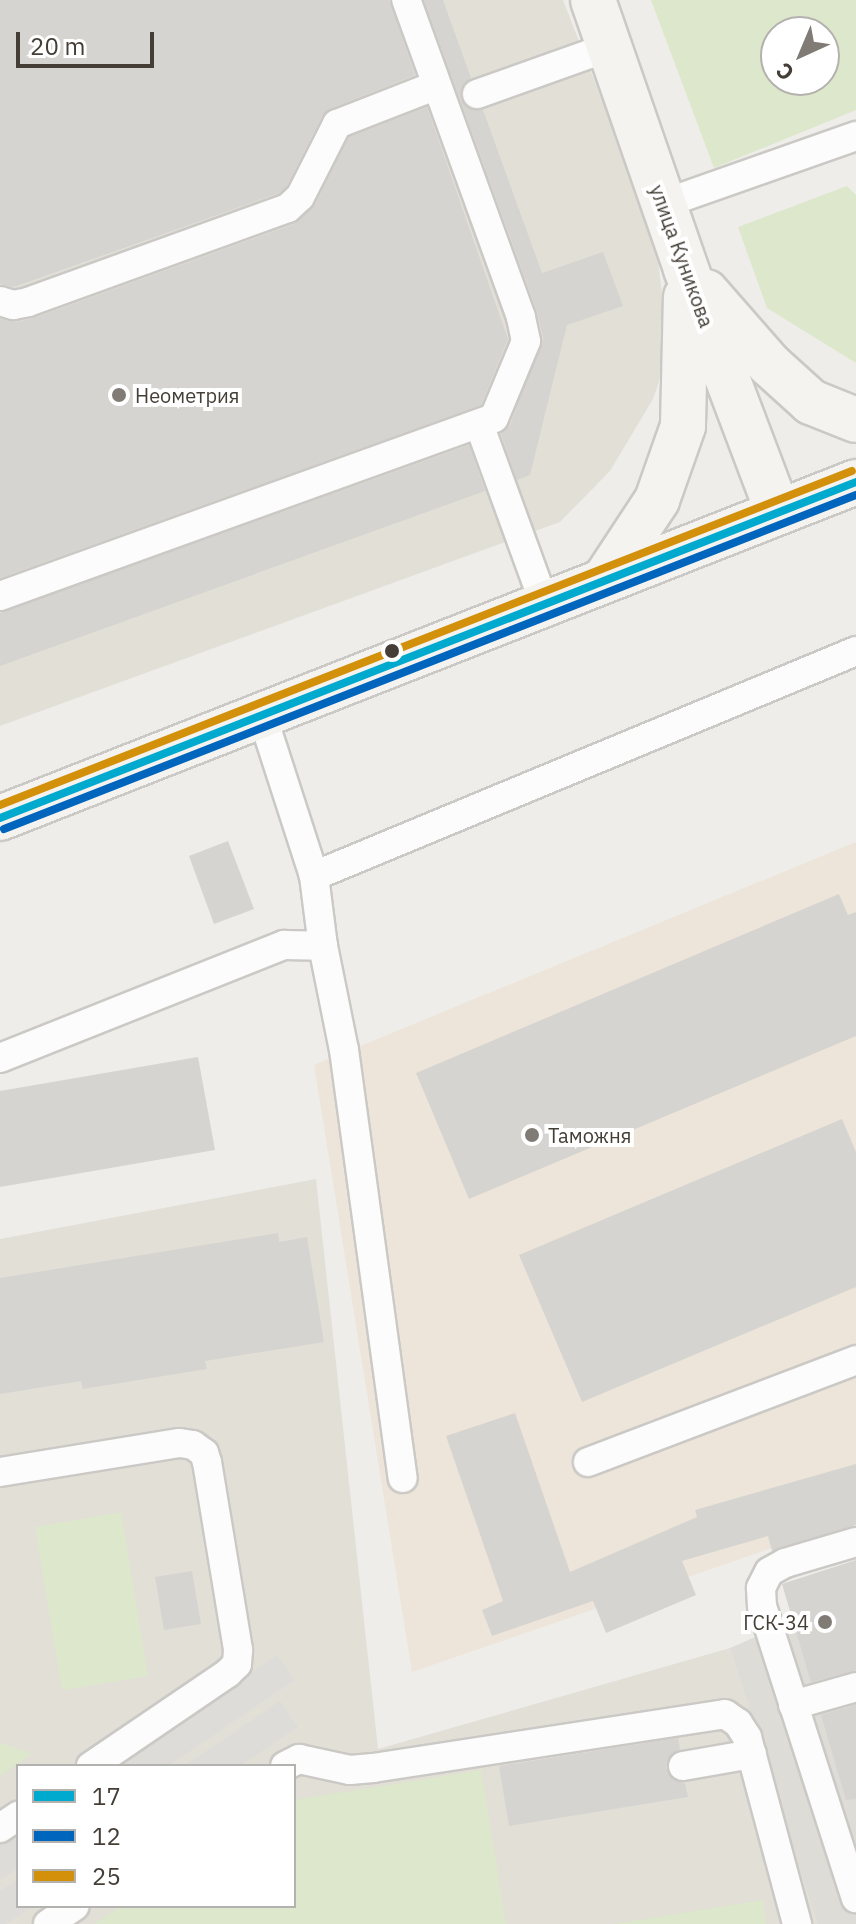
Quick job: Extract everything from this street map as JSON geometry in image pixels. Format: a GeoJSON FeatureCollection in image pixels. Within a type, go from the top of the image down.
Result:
{"type":"FeatureCollection","features":[{"type":"Feature","properties":{"kind":"street","name":"улица Куникова"},"geometry":{"type":"LineString","coordinates":[[593,0],[686,269],[777,510]]}},
{"type":"Feature","properties":{"kind":"street"},"geometry":{"type":"LineString","coordinates":[[686,269],[769,364],[811,402],[856,420]]}},
{"type":"Feature","properties":{"kind":"street"},"geometry":{"type":"LineString","coordinates":[[605,579],[657,500],[683,426],[687,354],[686,269]]}},
{"type":"Feature","properties":{"kind":"street"},"geometry":{"type":"LineString","coordinates":[[0,818],[777,510],[856,482]]}},
{"type":"Feature","properties":{"kind":"lane"},"geometry":{"type":"LineString","coordinates":[[0,596],[494,418],[526,341],[521,317],[406,0]]}},
{"type":"Feature","properties":{"kind":"lane"},"geometry":{"type":"LineString","coordinates":[[477,94],[609,47]]}},
{"type":"Feature","properties":{"kind":"lane"},"geometry":{"type":"LineString","coordinates":[[0,301],[13,305],[28,302],[288,208],[300,197],[337,124],[437,85]]}},
{"type":"Feature","properties":{"kind":"lane"},"geometry":{"type":"LineString","coordinates":[[663,204],[856,136]]}},
{"type":"Feature","properties":{"kind":"lane"},"geometry":{"type":"LineString","coordinates":[[479,424],[544,603]]}},
{"type":"Feature","properties":{"kind":"lane"},"geometry":{"type":"LineString","coordinates":[[314,876],[856,651]]}},
{"type":"Feature","properties":{"kind":"lane"},"geometry":{"type":"LineString","coordinates":[[262,715],[314,876],[323,946],[344,1050],[403,1478]]}},
{"type":"Feature","properties":{"kind":"lane"},"geometry":{"type":"LineString","coordinates":[[0,1058],[284,945],[323,946]]}},
{"type":"Feature","properties":{"kind":"lane"},"geometry":{"type":"LineString","coordinates":[[588,1462],[856,1360]]}},
{"type":"Feature","properties":{"kind":"lane"},"geometry":{"type":"LineString","coordinates":[[0,1472],[180,1443],[193,1445],[204,1453],[207,1462],[238,1650],[237,1664],[94,1764]]}},
{"type":"Feature","properties":{"kind":"lane"},"geometry":{"type":"LineString","coordinates":[[856,1542],[785,1563],[769,1572],[761,1588],[762,1606],[793,1705],[845,1830],[856,1898]]}},
{"type":"Feature","properties":{"kind":"lane"},"geometry":{"type":"LineString","coordinates":[[793,1705],[856,1687]]}},
{"type":"Feature","properties":{"kind":"lane"},"geometry":{"type":"LineString","coordinates":[[289,1764],[299,1759],[350,1770],[373,1768],[709,1714],[725,1714],[738,1723],[752,1754],[797,1924]]}},
{"type":"Feature","properties":{"kind":"lane"},"geometry":{"type":"LineString","coordinates":[[683,1766],[752,1754]]}},
{"type":"Feature","properties":{"kind":"lane"},"geometry":{"type":"LineString","coordinates":[[48,1924],[72,1908]]}},
{"type":"Feature","properties":{"kind":"shaded area"},"geometry":{"type":"Polygon","coordinates":[[[0,0],[563,0],[655,236],[669,352],[653,399],[610,471],[560,522],[0,726],[0,0]]]}},
{"type":"Feature","properties":{"kind":"shaded area"},"geometry":{"type":"Polygon","coordinates":[[[856,842],[856,1519],[412,1672],[314,1065],[856,842]]]}},
{"type":"Feature","properties":{"kind":"shaded area"},"geometry":{"type":"Polygon","coordinates":[[[316,1179],[378,1749],[730,1648],[817,1924],[0,1924],[0,1239],[316,1179]]]}},
{"type":"Feature","properties":{"kind":"shaded area"},"geometry":{"type":"Polygon","coordinates":[[[856,1593],[856,1924],[817,1924],[730,1648],[856,1593]]]}},
{"type":"Feature","properties":{"kind":"shaded area"},"geometry":{"type":"Polygon","coordinates":[[[277,1655],[295,1680],[171,1764],[116,1764],[277,1655]]]}},
{"type":"Feature","properties":{"kind":"shaded area"},"geometry":{"type":"Polygon","coordinates":[[[280,1701],[298,1727],[243,1764],[187,1764],[280,1701]]]}},
{"type":"Feature","properties":{"kind":"shaded area"},"geometry":{"type":"Polygon","coordinates":[[[16,1831],[16,1869],[0,1880],[0,1842],[16,1831]]]}},
{"type":"Feature","properties":{"kind":"shaded area"},"geometry":{"type":"Polygon","coordinates":[[[16,1880],[16,1908],[30,1908],[6,1924],[0,1924],[0,1891],[16,1880]]]}},
{"type":"Feature","properties":{"kind":"green space"},"geometry":{"type":"Polygon","coordinates":[[[651,0],[856,0],[856,110],[714,168],[651,0]]]}},
{"type":"Feature","properties":{"kind":"green space"},"geometry":{"type":"Polygon","coordinates":[[[847,186],[856,195],[856,363],[767,308],[738,227],[847,186]]]}},
{"type":"Feature","properties":{"kind":"green space"},"geometry":{"type":"Polygon","coordinates":[[[121,1512],[148,1676],[62,1690],[35,1527],[121,1512]]]}},
{"type":"Feature","properties":{"kind":"green space"},"geometry":{"type":"Polygon","coordinates":[[[0,1742],[32,1754],[16,1764],[0,1776],[0,1742]]]}},
{"type":"Feature","properties":{"kind":"green space"},"geometry":{"type":"Polygon","coordinates":[[[481,1770],[506,1924],[94,1924],[118,1908],[296,1908],[296,1800],[481,1770]]]}},
{"type":"Feature","properties":{"kind":"green space"},"geometry":{"type":"Polygon","coordinates":[[[763,1900],[766,1924],[613,1924],[763,1900]]]}},
{"type":"Feature","properties":{"kind":"building"},"geometry":{"type":"Polygon","coordinates":[[[0,0],[389,0],[415,75],[330,109],[322,116],[286,187],[279,193],[14,287],[0,284],[0,0]]]}},
{"type":"Feature","properties":{"kind":"building"},"geometry":{"type":"Polygon","coordinates":[[[424,0],[443,0],[471,78],[461,90],[461,100],[473,110],[483,110],[542,273],[603,252],[623,306],[567,325],[530,475],[517,480],[501,434],[510,425],[543,338],[537,311],[424,0]]]}},
{"type":"Feature","properties":{"kind":"building"},"geometry":{"type":"Polygon","coordinates":[[[427,107],[508,339],[481,405],[0,578],[0,319],[16,322],[34,318],[294,224],[315,205],[349,137],[427,107]]]}},
{"type":"Feature","properties":{"kind":"building"},"geometry":{"type":"Polygon","coordinates":[[[469,445],[485,491],[0,666],[0,613],[469,445]]]}},
{"type":"Feature","properties":{"kind":"building"},"geometry":{"type":"Polygon","coordinates":[[[228,841],[254,909],[214,924],[189,856],[228,841]]]}},
{"type":"Feature","properties":{"kind":"building"},"geometry":{"type":"Polygon","coordinates":[[[839,894],[848,915],[856,912],[856,1036],[469,1199],[416,1073],[839,894]]]}},
{"type":"Feature","properties":{"kind":"building"},"geometry":{"type":"Polygon","coordinates":[[[198,1057],[215,1150],[0,1187],[0,1091],[198,1057]]]}},
{"type":"Feature","properties":{"kind":"building"},"geometry":{"type":"Polygon","coordinates":[[[842,1119],[856,1152],[856,1287],[582,1402],[519,1255],[842,1119]]]}},
{"type":"Feature","properties":{"kind":"building"},"geometry":{"type":"Polygon","coordinates":[[[278,1233],[279,1242],[307,1237],[324,1342],[205,1361],[207,1369],[83,1389],[81,1381],[0,1394],[0,1278],[278,1233]]]}},
{"type":"Feature","properties":{"kind":"building"},"geometry":{"type":"Polygon","coordinates":[[[515,1413],[570,1572],[697,1517],[695,1510],[856,1464],[856,1525],[772,1551],[768,1536],[682,1561],[696,1595],[606,1633],[593,1601],[492,1636],[482,1610],[503,1601],[446,1436],[515,1413]]]}},
{"type":"Feature","properties":{"kind":"building","name":"ГСК-34"},"geometry":{"type":"Polygon","coordinates":[[[856,1560],[856,1670],[811,1682],[782,1584],[856,1560]]]}},
{"type":"Feature","properties":{"kind":"building"},"geometry":{"type":"Polygon","coordinates":[[[192,1571],[201,1624],[164,1630],[155,1577],[192,1571]]]}},
{"type":"Feature","properties":{"kind":"building"},"geometry":{"type":"Polygon","coordinates":[[[856,1705],[856,1799],[846,1800],[821,1715],[856,1705]]]}},
{"type":"Feature","properties":{"kind":"building"},"geometry":{"type":"Polygon","coordinates":[[[678,1738],[680,1749],[672,1754],[666,1768],[671,1777],[685,1783],[688,1797],[509,1826],[499,1766],[678,1738]]]}},
{"type":"Feature","properties":{"kind":"transit line","name":"25"},"geometry":{"type":"LineString","coordinates":[[0,805],[852,471]]}},
{"type":"Feature","properties":{"kind":"transit line","name":"17"},"geometry":{"type":"LineString","coordinates":[[0,818],[856,482]]}},
{"type":"Feature","properties":{"kind":"transit line","name":"12"},"geometry":{"type":"LineString","coordinates":[[4,829],[856,495]]}},
{"type":"Feature","properties":{"kind":"place","name":"Неометрия"},"geometry":{"type":"Point","coordinates":[119,395]}},
{"type":"Feature","properties":{"kind":"place","name":"Таможня"},"geometry":{"type":"Point","coordinates":[532,1135]}},
{"type":"Feature","properties":{"kind":"place","name":"ГСК-34"},"geometry":{"type":"Point","coordinates":[825,1622]}}]}
